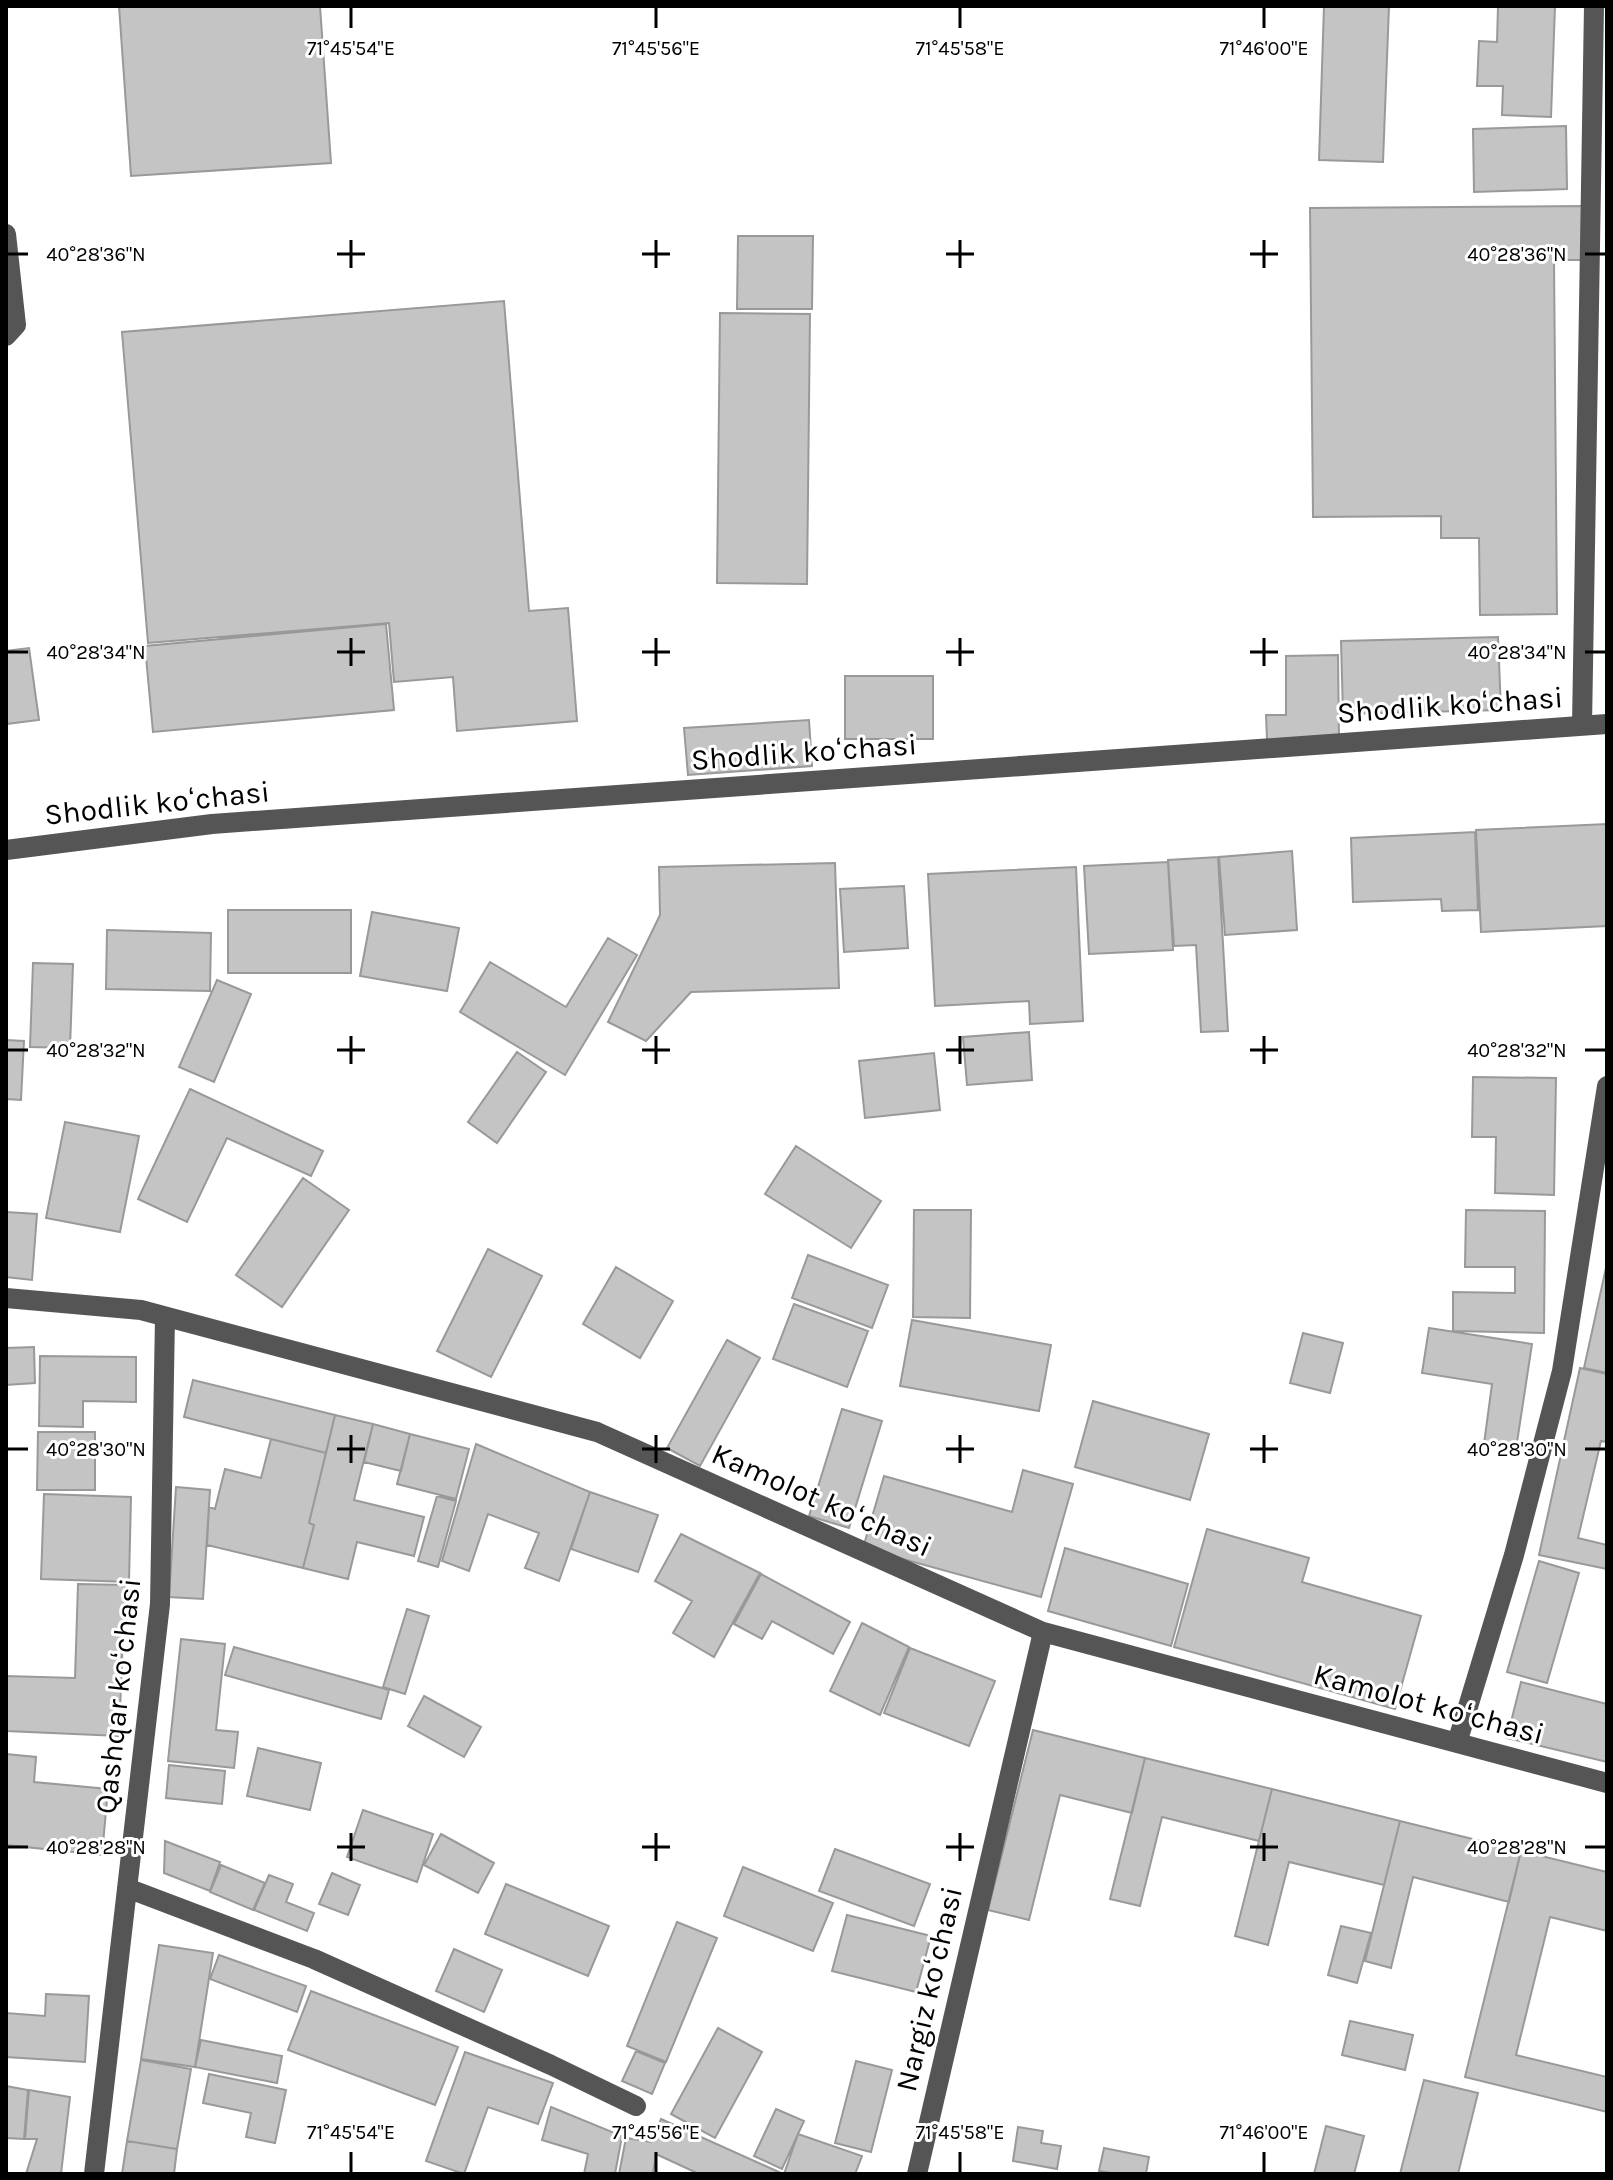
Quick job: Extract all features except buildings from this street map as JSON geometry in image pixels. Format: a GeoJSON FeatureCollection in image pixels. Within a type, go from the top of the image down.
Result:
{"type":"FeatureCollection","features":[{"type":"Feature","properties":{"kind":"street"},"geometry":{"type":"LineString","coordinates":[[1582,726],[1594,6]]}},
{"type":"Feature","properties":{"kind":"street"},"geometry":{"type":"LineString","coordinates":[[6,234],[16,325],[6,336]]}},
{"type":"Feature","properties":{"kind":"street","name":"Shodlik koʻchasi"},"geometry":{"type":"LineString","coordinates":[[6,850],[212,824],[1607,724]]}},
{"type":"Feature","properties":{"kind":"street"},"geometry":{"type":"LineString","coordinates":[[1457,1743],[1514,1555],[1562,1371],[1607,1086]]}},
{"type":"Feature","properties":{"kind":"street","name":"Kamolot koʻchasi"},"geometry":{"type":"LineString","coordinates":[[6,1298],[141,1310],[597,1432],[1043,1632],[1607,1783]]}},
{"type":"Feature","properties":{"kind":"street","name":"Qashqar koʻchasi"},"geometry":{"type":"LineString","coordinates":[[94,2174],[160,1604],[165,1317]]}},
{"type":"Feature","properties":{"kind":"street","name":"Nargiz koʻchasi"},"geometry":{"type":"LineString","coordinates":[[921,2173],[1043,1632]]}},
{"type":"Feature","properties":{"kind":"street"},"geometry":{"type":"LineString","coordinates":[[127,1888],[314,1959],[636,2106]]}}]}
